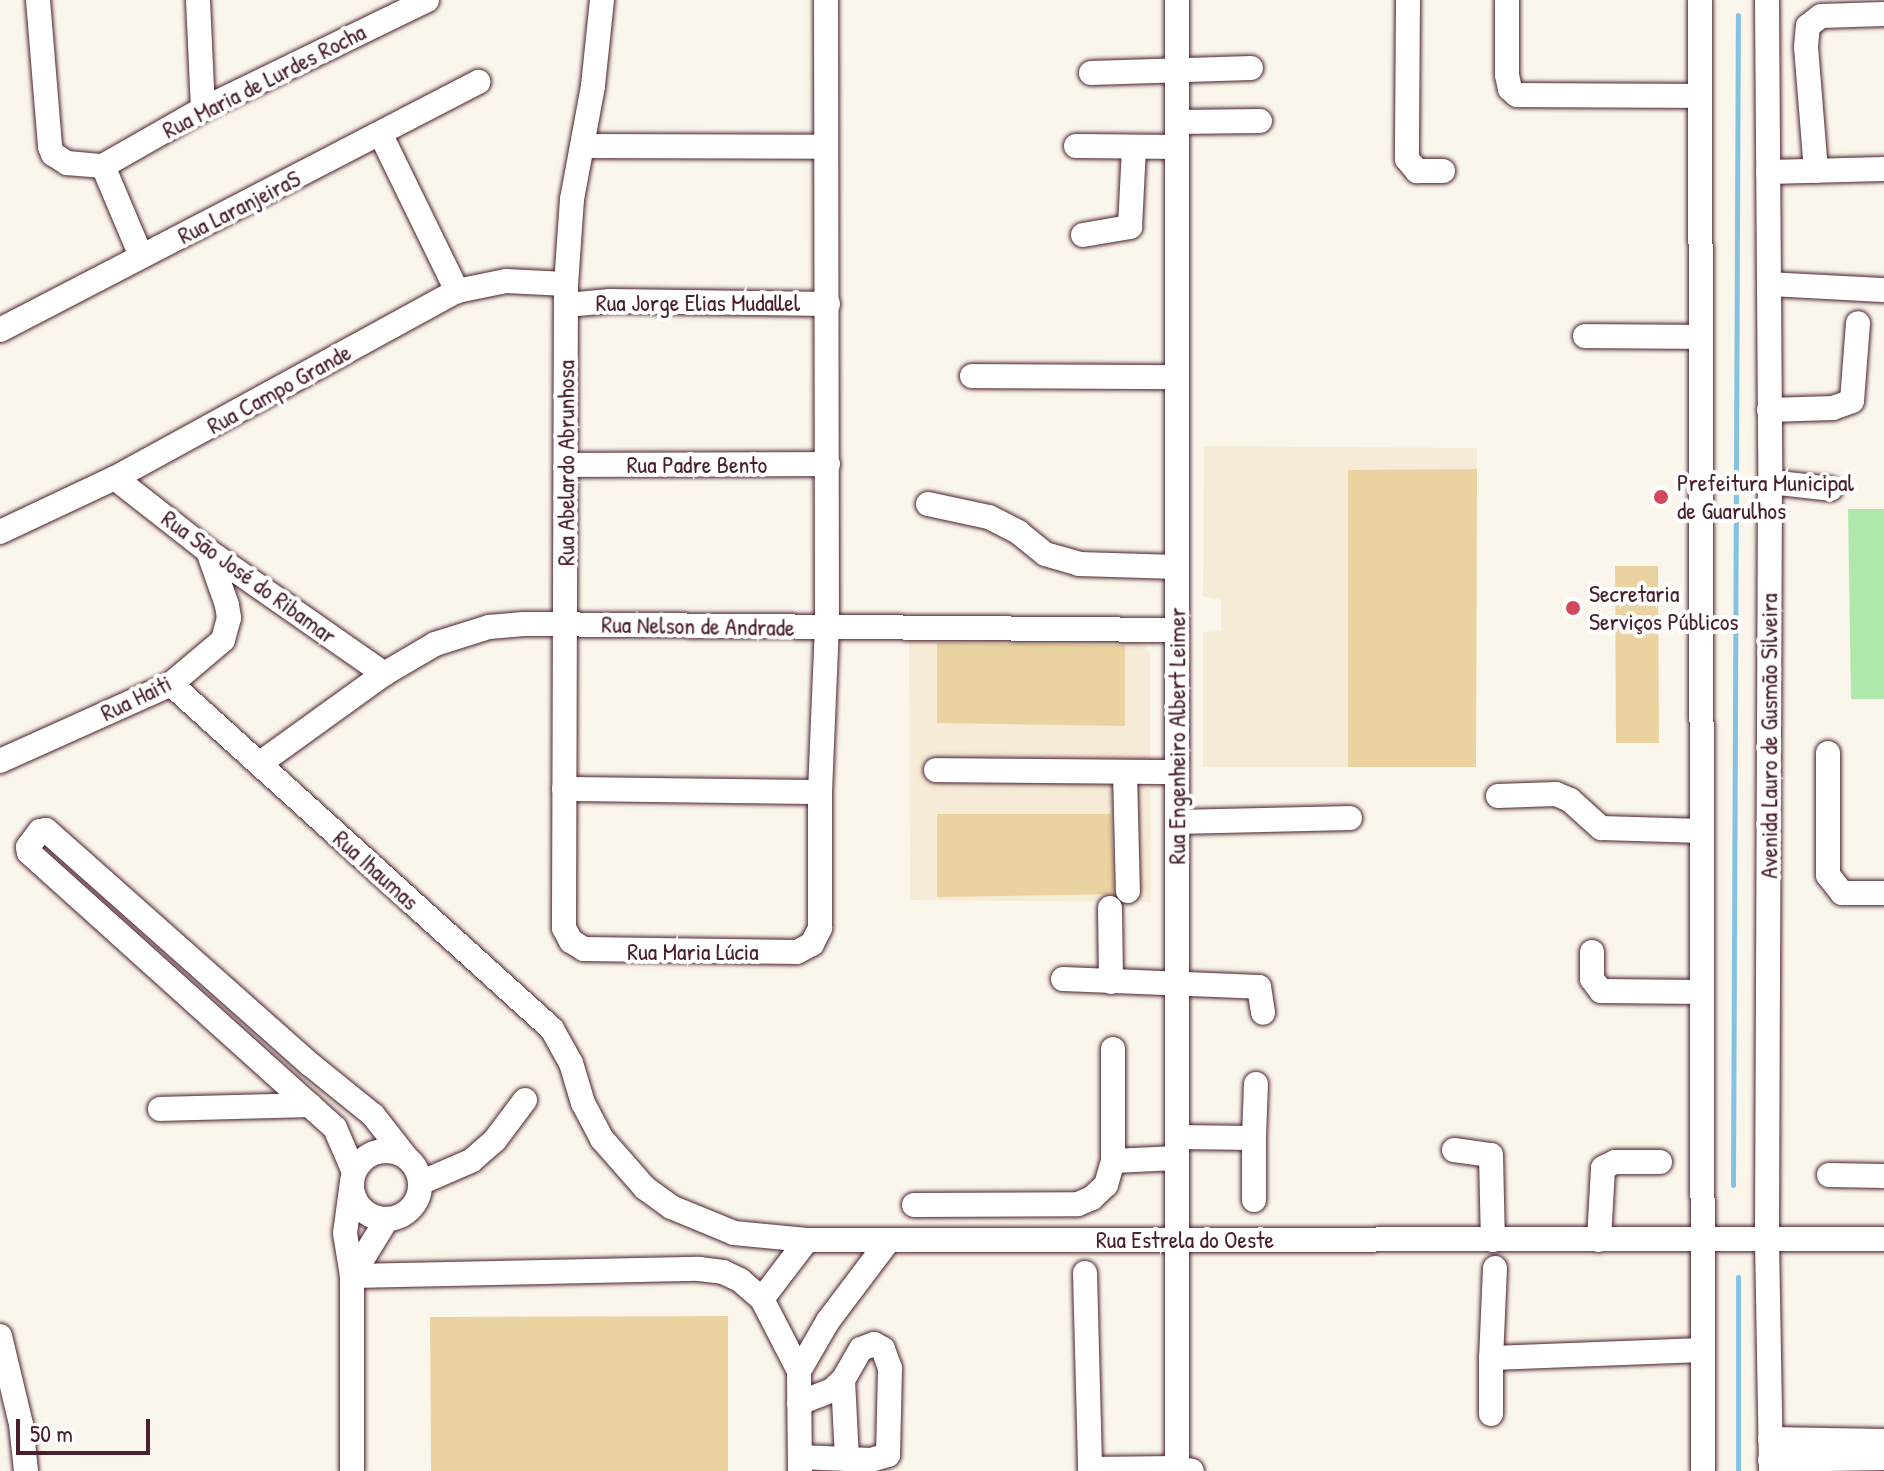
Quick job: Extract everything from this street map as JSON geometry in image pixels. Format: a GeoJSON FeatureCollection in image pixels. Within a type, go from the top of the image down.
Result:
{"type":"FeatureCollection","features":[{"type":"Feature","properties":{"kind":"street"},"geometry":{"type":"LineString","coordinates":[[38,0],[50,147],[53,154],[67,163],[103,166],[141,256]]}},
{"type":"Feature","properties":{"kind":"street"},"geometry":{"type":"LineString","coordinates":[[198,0],[203,109]]}},
{"type":"Feature","properties":{"kind":"street","name":"Rua Maria de Lurdes Rocha"},"geometry":{"type":"LineString","coordinates":[[103,166],[203,109],[403,5],[427,0]]}},
{"type":"Feature","properties":{"kind":"street","name":"Rua Abelardo Abrunhosa"},"geometry":{"type":"LineString","coordinates":[[564,928],[566,294],[572,199],[602,0]]}},
{"type":"Feature","properties":{"kind":"street"},"geometry":{"type":"LineString","coordinates":[[564,789],[820,792],[827,627],[826,0]]}},
{"type":"Feature","properties":{"kind":"street","name":"Rua Engenheiro Albert Leimer"},"geometry":{"type":"LineString","coordinates":[[1177,0],[1177,1240],[1182,1470]]}},
{"type":"Feature","properties":{"kind":"street"},"geometry":{"type":"LineString","coordinates":[[1408,0],[1407,159],[1417,171],[1443,171]]}},
{"type":"Feature","properties":{"kind":"street"},"geometry":{"type":"LineString","coordinates":[[1507,0],[1507,75],[1510,89],[1517,95],[1700,96]]}},
{"type":"Feature","properties":{"kind":"street"},"geometry":{"type":"LineString","coordinates":[[1700,0],[1703,1471]]}},
{"type":"Feature","properties":{"kind":"street","name":"Avenida Lauro de Gusmão Silveira"},"geometry":{"type":"LineString","coordinates":[[1767,0],[1770,482],[1767,1240],[1770,1457]]}},
{"type":"Feature","properties":{"kind":"street"},"geometry":{"type":"LineString","coordinates":[[1816,171],[1806,47],[1808,26],[1821,16],[1884,14]]}},
{"type":"Feature","properties":{"kind":"street"},"geometry":{"type":"LineString","coordinates":[[1091,73],[1251,68]]}},
{"type":"Feature","properties":{"kind":"street","name":"Rua LaranjeiraS"},"geometry":{"type":"LineString","coordinates":[[0,330],[478,82]]}},
{"type":"Feature","properties":{"kind":"street"},"geometry":{"type":"LineString","coordinates":[[1177,122],[1260,121]]}},
{"type":"Feature","properties":{"kind":"street"},"geometry":{"type":"LineString","coordinates":[[381,135],[457,291]]}},
{"type":"Feature","properties":{"kind":"street"},"geometry":{"type":"LineString","coordinates":[[582,146],[826,147]]}},
{"type":"Feature","properties":{"kind":"street"},"geometry":{"type":"LineString","coordinates":[[1076,146],[1177,147]]}},
{"type":"Feature","properties":{"kind":"street"},"geometry":{"type":"LineString","coordinates":[[1083,235],[1130,227],[1134,147]]}},
{"type":"Feature","properties":{"kind":"street"},"geometry":{"type":"LineString","coordinates":[[1768,172],[1884,169]]}},
{"type":"Feature","properties":{"kind":"street"},"geometry":{"type":"LineString","coordinates":[[1133,189],[1177,189]]}},
{"type":"Feature","properties":{"kind":"street","name":"Rua Campo Grande"},"geometry":{"type":"LineString","coordinates":[[0,532],[115,478],[457,291],[506,281],[566,294]]}},
{"type":"Feature","properties":{"kind":"street"},"geometry":{"type":"LineString","coordinates":[[1769,284],[1884,290]]}},
{"type":"Feature","properties":{"kind":"street","name":"Rua Jorge Elias Mudallel"},"geometry":{"type":"LineString","coordinates":[[566,294],[610,301],[828,304]]}},
{"type":"Feature","properties":{"kind":"street"},"geometry":{"type":"LineString","coordinates":[[1769,410],[1833,408],[1852,401],[1858,323]]}},
{"type":"Feature","properties":{"kind":"street"},"geometry":{"type":"LineString","coordinates":[[1585,336],[1700,337]]}},
{"type":"Feature","properties":{"kind":"street"},"geometry":{"type":"LineString","coordinates":[[972,376],[1177,377]]}},
{"type":"Feature","properties":{"kind":"street","name":"Rua Padre Bento"},"geometry":{"type":"LineString","coordinates":[[567,465],[828,464]]}},
{"type":"Feature","properties":{"kind":"street","name":"Rua São José do Ribamar"},"geometry":{"type":"LineString","coordinates":[[115,478],[208,551],[384,674]]}},
{"type":"Feature","properties":{"kind":"street"},"geometry":{"type":"LineString","coordinates":[[1770,482],[1831,489]]}},
{"type":"Feature","properties":{"kind":"street"},"geometry":{"type":"LineString","coordinates":[[928,504],[989,517],[1018,532],[1045,554],[1079,564],[1177,567]]}},
{"type":"Feature","properties":{"kind":"street","name":"Rua Haiti"},"geometry":{"type":"LineString","coordinates":[[0,761],[171,684],[223,640],[227,627],[227,605],[208,551]]}},
{"type":"Feature","properties":{"kind":"street","name":"Rua Nelson de Andrade"},"geometry":{"type":"LineString","coordinates":[[259,764],[384,674],[435,644],[473,630],[506,624],[1177,630]]}},
{"type":"Feature","properties":{"kind":"street","name":"Rua Ihaumas"},"geometry":{"type":"LineString","coordinates":[[171,684],[543,1020],[557,1036],[571,1063]]}},
{"type":"Feature","properties":{"kind":"street"},"geometry":{"type":"LineString","coordinates":[[1828,753],[1828,875],[1842,893],[1884,893]]}},
{"type":"Feature","properties":{"kind":"street"},"geometry":{"type":"LineString","coordinates":[[936,770],[1177,772]]}},
{"type":"Feature","properties":{"kind":"street"},"geometry":{"type":"LineString","coordinates":[[1125,772],[1128,891]]}},
{"type":"Feature","properties":{"kind":"street","name":"Rua Maria Lúcia"},"geometry":{"type":"LineString","coordinates":[[564,928],[571,941],[584,949],[797,952],[812,944],[820,928],[820,792]]}},
{"type":"Feature","properties":{"kind":"street"},"geometry":{"type":"LineString","coordinates":[[1498,796],[1556,794],[1570,800],[1601,828],[1702,831]]}},
{"type":"Feature","properties":{"kind":"street"},"geometry":{"type":"LineString","coordinates":[[1177,822],[1350,818]]}},
{"type":"Feature","properties":{"kind":"street"},"geometry":{"type":"LineString","coordinates":[[352,1276],[387,1219],[411,1208],[420,1183],[415,1168],[373,1115],[311,1065],[46,830],[40,831],[28,847],[29,852],[335,1128],[353,1177],[355,1201],[369,1215],[387,1219]]}},
{"type":"Feature","properties":{"kind":"street"},"geometry":{"type":"LineString","coordinates":[[1110,908],[1111,982]]}},
{"type":"Feature","properties":{"kind":"street"},"geometry":{"type":"LineString","coordinates":[[1592,952],[1592,979],[1601,991],[1702,992]]}},
{"type":"Feature","properties":{"kind":"street"},"geometry":{"type":"LineString","coordinates":[[1063,979],[1259,987],[1263,1013]]}},
{"type":"Feature","properties":{"kind":"street"},"geometry":{"type":"LineString","coordinates":[[914,1205],[1078,1204],[1092,1198],[1106,1185],[1113,1161],[1113,1049]]}},
{"type":"Feature","properties":{"kind":"street","name":"Rua Estrela do Oeste"},"geometry":{"type":"LineString","coordinates":[[571,1063],[583,1103],[602,1139],[645,1188],[671,1207],[734,1233],[807,1240],[1884,1239]]}},
{"type":"Feature","properties":{"kind":"street"},"geometry":{"type":"LineString","coordinates":[[1254,1200],[1256,1084]]}},
{"type":"Feature","properties":{"kind":"street"},"geometry":{"type":"LineString","coordinates":[[420,1183],[471,1161],[495,1140],[525,1100]]}},
{"type":"Feature","properties":{"kind":"street"},"geometry":{"type":"LineString","coordinates":[[160,1109],[310,1105]]}},
{"type":"Feature","properties":{"kind":"street"},"geometry":{"type":"LineString","coordinates":[[1113,1161],[1177,1148],[1254,1138]]}},
{"type":"Feature","properties":{"kind":"street"},"geometry":{"type":"LineString","coordinates":[[1454,1150],[1491,1155],[1493,1240]]}},
{"type":"Feature","properties":{"kind":"street"},"geometry":{"type":"LineString","coordinates":[[352,1471],[352,1276],[345,1233],[353,1177],[366,1157],[385,1151],[405,1156]]}},
{"type":"Feature","properties":{"kind":"street"},"geometry":{"type":"LineString","coordinates":[[1599,1240],[1603,1168],[1615,1162],[1660,1162]]}},
{"type":"Feature","properties":{"kind":"street"},"geometry":{"type":"LineString","coordinates":[[1829,1175],[1884,1176]]}},
{"type":"Feature","properties":{"kind":"street"},"geometry":{"type":"LineString","coordinates":[[762,1299],[807,1240]]}},
{"type":"Feature","properties":{"kind":"street"},"geometry":{"type":"LineString","coordinates":[[799,1371],[828,1321],[889,1240]]}},
{"type":"Feature","properties":{"kind":"street"},"geometry":{"type":"LineString","coordinates":[[1491,1414],[1495,1268]]}},
{"type":"Feature","properties":{"kind":"street"},"geometry":{"type":"LineString","coordinates":[[352,1276],[699,1269],[723,1272],[740,1280],[762,1299],[799,1371],[799,1403],[800,1464],[880,1459],[888,1455],[890,1368],[883,1349],[874,1344],[861,1349],[843,1380],[831,1391],[799,1403]]}},
{"type":"Feature","properties":{"kind":"street"},"geometry":{"type":"LineString","coordinates":[[1085,1273],[1090,1470],[1182,1470]]}},
{"type":"Feature","properties":{"kind":"street"},"geometry":{"type":"LineString","coordinates":[[0,1336],[5,1376],[26,1471]]}},
{"type":"Feature","properties":{"kind":"street"},"geometry":{"type":"LineString","coordinates":[[1491,1358],[1703,1350]]}},
{"type":"Feature","properties":{"kind":"street"},"geometry":{"type":"LineString","coordinates":[[843,1380],[847,1459]]}},
{"type":"Feature","properties":{"kind":"street"},"geometry":{"type":"LineString","coordinates":[[1770,1457],[1884,1441]]}},
{"type":"Feature","properties":{"kind":"street"},"geometry":{"type":"LineString","coordinates":[[1770,1457],[1884,1458]]}},
{"type":"Feature","properties":{"kind":"shaded area"},"geometry":{"type":"Polygon","coordinates":[[[1204,446],[1477,448],[1476,767],[1203,767],[1203,632],[1221,631],[1221,600],[1203,596],[1204,446]]]}},
{"type":"Feature","properties":{"kind":"shaded area"},"geometry":{"type":"Polygon","coordinates":[[[909,638],[1134,639],[1144,645],[1150,653],[1150,765],[1132,784],[1150,790],[1151,902],[910,900],[909,638]]]}},
{"type":"Feature","properties":{"kind":"green space"},"geometry":{"type":"Polygon","coordinates":[[[1848,509],[1884,509],[1884,699],[1851,699],[1848,509]]]}},
{"type":"Feature","properties":{"kind":"building"},"geometry":{"type":"Polygon","coordinates":[[[1477,469],[1476,767],[1348,767],[1348,470],[1477,469]]]}},
{"type":"Feature","properties":{"kind":"building"},"geometry":{"type":"Polygon","coordinates":[[[1615,566],[1658,566],[1659,743],[1616,743],[1615,566]]]}},
{"type":"Feature","properties":{"kind":"building"},"geometry":{"type":"Polygon","coordinates":[[[937,643],[1125,645],[1125,726],[937,723],[937,643]]]}},
{"type":"Feature","properties":{"kind":"building"},"geometry":{"type":"Polygon","coordinates":[[[937,814],[1111,814],[1114,894],[937,897],[937,814]]]}},
{"type":"Feature","properties":{"kind":"building"},"geometry":{"type":"Polygon","coordinates":[[[728,1316],[728,1471],[431,1471],[430,1317],[728,1316]]]}},
{"type":"Feature","properties":{"kind":"waterway"},"geometry":{"type":"LineString","coordinates":[[1733,1185],[1738,15]]}},
{"type":"Feature","properties":{"kind":"waterway"},"geometry":{"type":"LineString","coordinates":[[1738,1277],[1738,1471]]}},
{"type":"Feature","properties":{"kind":"place","name":"Prefeitura Municipal de Guarulhos"},"geometry":{"type":"Point","coordinates":[1661,497]}},
{"type":"Feature","properties":{"kind":"place","name":"Secretaria Serviços Públicos"},"geometry":{"type":"Point","coordinates":[1573,608]}}]}
